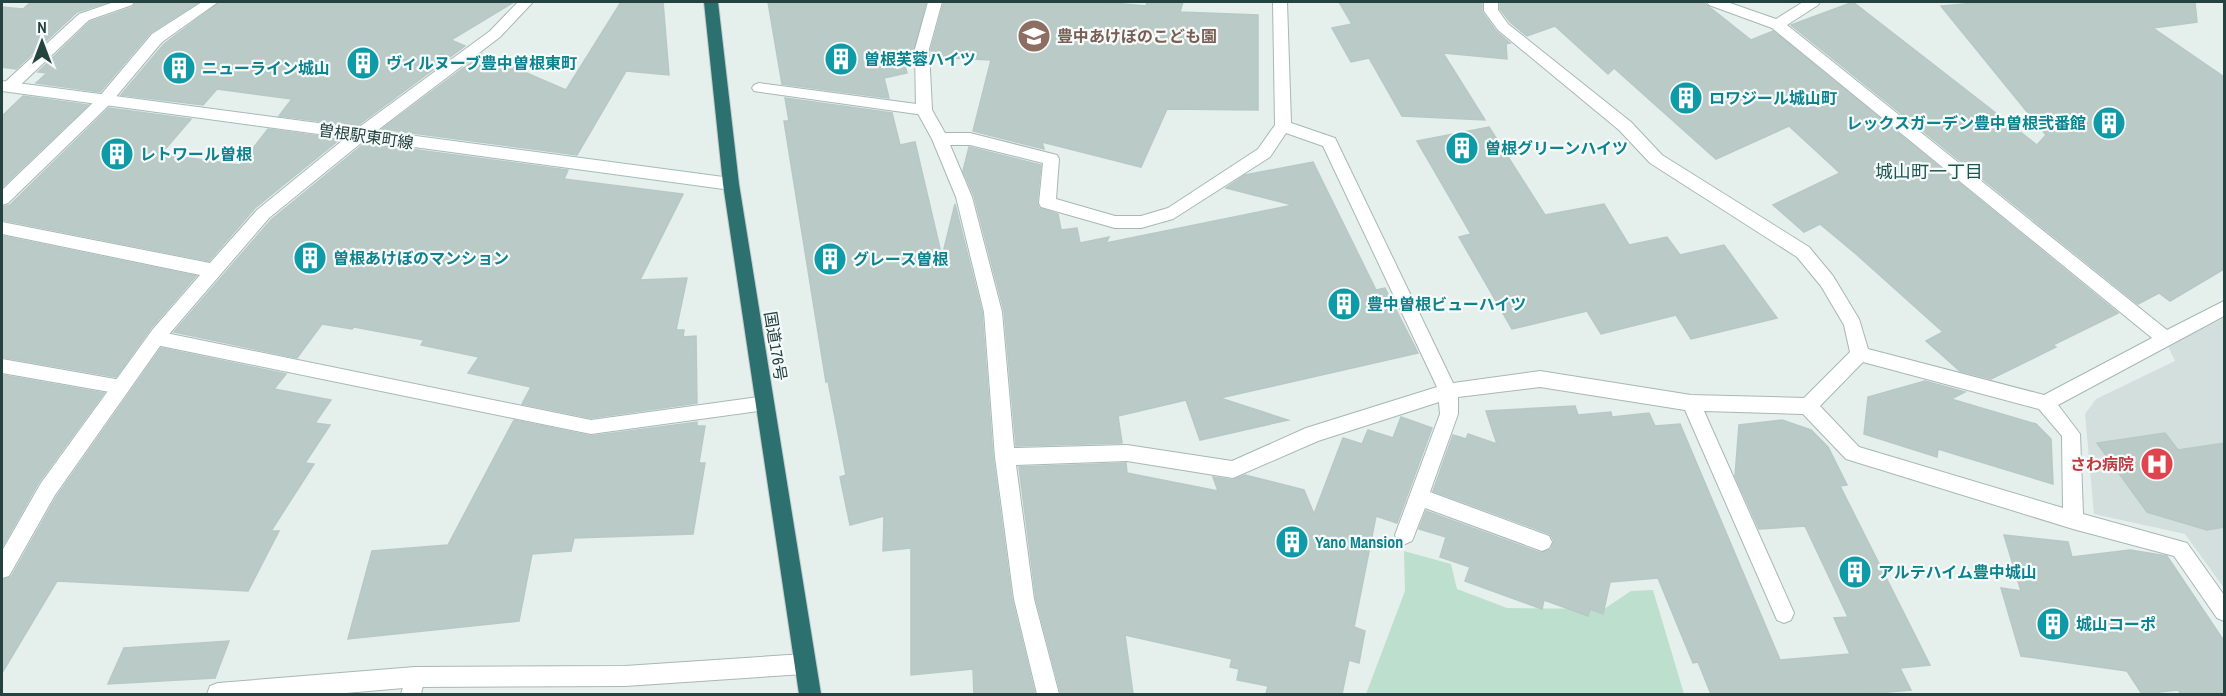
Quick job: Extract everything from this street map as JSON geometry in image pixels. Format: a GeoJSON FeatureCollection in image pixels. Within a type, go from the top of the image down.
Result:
{"type":"FeatureCollection","features":[{"type":"Feature","properties":{"kind":"highway","name":"国道176号"},"geometry":{"type":"LineString","coordinates":[[711,2],[731,184],[810,694]]}},
{"type":"Feature","properties":{"kind":"street"},"geometry":{"type":"LineString","coordinates":[[5,87],[84,17],[127,2]]}},
{"type":"Feature","properties":{"kind":"street"},"geometry":{"type":"LineString","coordinates":[[2,199],[104,101],[157,39],[211,2]]}},
{"type":"Feature","properties":{"kind":"street"},"geometry":{"type":"LineString","coordinates":[[2,569],[48,489],[156,338],[263,214],[360,135],[495,34],[526,2]]}},
{"type":"Feature","properties":{"kind":"street"},"geometry":{"type":"LineString","coordinates":[[935,2],[922,49],[924,110],[940,139],[964,197],[993,312],[1005,457],[1024,599],[1048,694]]}},
{"type":"Feature","properties":{"kind":"street"},"geometry":{"type":"LineString","coordinates":[[940,139],[970,139],[1051,159],[1047,203],[1116,222],[1142,222],[1173,213],[1264,153],[1283,126],[1280,2]]}},
{"type":"Feature","properties":{"kind":"street"},"geometry":{"type":"LineString","coordinates":[[1491,2],[1491,11],[1503,27],[1625,126],[1656,159],[1803,252],[1827,280],[1853,324],[1860,354]]}},
{"type":"Feature","properties":{"kind":"street"},"geometry":{"type":"LineString","coordinates":[[1714,2],[1777,25],[2165,338]]}},
{"type":"Feature","properties":{"kind":"street"},"geometry":{"type":"LineString","coordinates":[[1777,25],[1813,2]]}},
{"type":"Feature","properties":{"kind":"street","name":"曽根駅東町線"},"geometry":{"type":"LineString","coordinates":[[5,87],[731,184]]}},
{"type":"Feature","properties":{"kind":"street"},"geometry":{"type":"LineString","coordinates":[[1283,126],[1329,142],[1448,391],[1449,414],[1405,536]]}},
{"type":"Feature","properties":{"kind":"street"},"geometry":{"type":"LineString","coordinates":[[2,228],[214,271]]}},
{"type":"Feature","properties":{"kind":"street"},"geometry":{"type":"LineString","coordinates":[[2045,403],[2224,308]]}},
{"type":"Feature","properties":{"kind":"street"},"geometry":{"type":"LineString","coordinates":[[1860,354],[2045,403],[2071,435],[2073,520]]}},
{"type":"Feature","properties":{"kind":"street"},"geometry":{"type":"LineString","coordinates":[[1808,406],[1860,354]]}},
{"type":"Feature","properties":{"kind":"street"},"geometry":{"type":"LineString","coordinates":[[1005,457],[1127,453],[1233,470],[1312,434],[1448,391],[1540,379],[1691,403],[1808,406],[1853,453],[2073,520],[2180,549],[2224,611]]}},
{"type":"Feature","properties":{"kind":"street"},"geometry":{"type":"LineString","coordinates":[[1691,403],[1784,613]]}},
{"type":"Feature","properties":{"kind":"street"},"geometry":{"type":"LineString","coordinates":[[1420,497],[1542,543]]}},
{"type":"Feature","properties":{"kind":"street"},"geometry":{"type":"LineString","coordinates":[[218,694],[625,676],[804,664]]}},
{"type":"Feature","properties":{"kind":"lane"},"geometry":{"type":"LineString","coordinates":[[759,88],[924,110]]}},
{"type":"Feature","properties":{"kind":"lane"},"geometry":{"type":"LineString","coordinates":[[156,338],[591,427],[765,403]]}},
{"type":"Feature","properties":{"kind":"lane"},"geometry":{"type":"LineString","coordinates":[[2,366],[121,387]]}},
{"type":"Feature","properties":{"kind":"shaded area","name":"さわ病院"},"geometry":{"type":"Polygon","coordinates":[[[2224,318],[2224,588],[2185,534],[2094,514],[2085,414],[2096,399],[2175,361],[2168,346],[2224,318]]]}},
{"type":"Feature","properties":{"kind":"green space"},"geometry":{"type":"Polygon","coordinates":[[[1404,551],[1451,564],[1457,589],[1507,608],[1604,609],[1631,591],[1653,590],[1684,694],[1366,694],[1405,591],[1404,551]]]}},
{"type":"Feature","properties":{"kind":"building"},"geometry":{"type":"Polygon","coordinates":[[[31,2],[109,2],[77,12],[16,69],[2,67],[2,7],[23,9],[31,2]]]}},
{"type":"Feature","properties":{"kind":"building"},"geometry":{"type":"Polygon","coordinates":[[[136,2],[199,2],[150,33],[100,92],[36,83],[47,73],[38,72],[90,22],[133,7],[136,2]]]}},
{"type":"Feature","properties":{"kind":"building"},"geometry":{"type":"Polygon","coordinates":[[[220,2],[514,2],[451,40],[465,46],[357,126],[279,116],[292,99],[217,89],[203,105],[121,95],[164,44],[220,2]]]}},
{"type":"Feature","properties":{"kind":"building"},"geometry":{"type":"Polygon","coordinates":[[[621,2],[663,2],[669,75],[626,71],[577,155],[382,129],[482,54],[566,90],[621,2]]]}},
{"type":"Feature","properties":{"kind":"building","name":"曽根芙蓉ハイツ"},"geometry":{"type":"Polygon","coordinates":[[[768,2],[926,2],[913,56],[902,55],[907,73],[884,78],[889,98],[782,84],[768,2]]]}},
{"type":"Feature","properties":{"kind":"building"},"geometry":{"type":"Polygon","coordinates":[[[944,2],[1103,2],[1146,6],[1147,2],[1183,2],[1180,12],[1258,15],[1258,110],[1167,109],[1141,167],[1042,142],[1044,149],[973,131],[991,60],[932,57],[931,49],[944,2]]]}},
{"type":"Feature","properties":{"kind":"building"},"geometry":{"type":"Polygon","coordinates":[[[1339,2],[1482,2],[1482,12],[1496,31],[1510,43],[1506,44],[1507,59],[1443,53],[1485,120],[1402,116],[1369,58],[1351,62],[1332,28],[1352,24],[1339,2]]]}},
{"type":"Feature","properties":{"kind":"building"},"geometry":{"type":"Polygon","coordinates":[[[1500,2],[1703,2],[1751,40],[1773,31],[2118,313],[1991,379],[1960,371],[1926,341],[1943,332],[1856,254],[1820,224],[1804,232],[1773,205],[1840,173],[1789,126],[1716,159],[1614,68],[1608,74],[1555,26],[1527,36],[1510,22],[1500,9],[1500,2]]]}},
{"type":"Feature","properties":{"kind":"building"},"geometry":{"type":"Polygon","coordinates":[[[1853,2],[2037,145],[2046,135],[1941,6],[1986,2],[2195,2],[2197,22],[2153,28],[2224,77],[2224,269],[2170,301],[2159,293],[2138,304],[1791,25],[1853,2]]]}},
{"type":"Feature","properties":{"kind":"building"},"geometry":{"type":"Polygon","coordinates":[[[23,96],[88,105],[2,187],[2,116],[23,96]]]}},
{"type":"Feature","properties":{"kind":"building"},"geometry":{"type":"Polygon","coordinates":[[[785,98],[892,113],[900,145],[915,142],[942,257],[955,204],[982,312],[993,457],[1012,599],[1035,694],[974,694],[973,669],[911,675],[911,548],[883,551],[884,516],[850,525],[840,477],[846,475],[828,381],[826,382],[784,121],[789,121],[785,98]]]}},
{"type":"Feature","properties":{"kind":"building"},"geometry":{"type":"Polygon","coordinates":[[[109,108],[191,119],[161,154],[240,165],[268,129],[340,139],[255,208],[209,261],[2,220],[2,207],[10,205],[109,108]]]}},
{"type":"Feature","properties":{"kind":"building","name":"曽根グリーンハイツ"},"geometry":{"type":"Polygon","coordinates":[[[1489,127],[1545,215],[1604,204],[1629,245],[1667,237],[1680,255],[1724,245],[1777,318],[1691,339],[1676,315],[1601,334],[1587,311],[1512,329],[1459,237],[1471,234],[1417,141],[1489,127]]]}},
{"type":"Feature","properties":{"kind":"building"},"geometry":{"type":"Polygon","coordinates":[[[365,143],[568,170],[564,179],[683,194],[640,280],[687,278],[676,330],[684,330],[683,337],[696,336],[697,403],[591,418],[522,404],[531,387],[468,373],[479,357],[421,345],[424,340],[354,327],[352,329],[322,324],[297,358],[174,332],[271,220],[365,143]]]}},
{"type":"Feature","properties":{"kind":"building"},"geometry":{"type":"Polygon","coordinates":[[[969,147],[1041,165],[1037,203],[1039,208],[1058,214],[1061,230],[1077,228],[1080,243],[1109,237],[1106,243],[1293,205],[1226,188],[1245,175],[1313,162],[1376,290],[1385,288],[1418,353],[1220,398],[1288,420],[1200,440],[1186,400],[1118,416],[1122,443],[1016,446],[1004,311],[974,196],[963,171],[969,147]]]}},
{"type":"Feature","properties":{"kind":"building"},"geometry":{"type":"Polygon","coordinates":[[[2,236],[196,276],[151,328],[116,377],[2,357],[2,236]]]}},
{"type":"Feature","properties":{"kind":"building"},"geometry":{"type":"Polygon","coordinates":[[[161,348],[286,374],[274,389],[331,400],[315,423],[330,425],[305,463],[314,464],[271,531],[279,531],[248,591],[57,581],[2,673],[2,580],[11,577],[57,496],[161,348]]]}},
{"type":"Feature","properties":{"kind":"building"},"geometry":{"type":"Polygon","coordinates":[[[2,375],[104,393],[39,482],[2,547],[2,375]]]}},
{"type":"Feature","properties":{"kind":"building"},"geometry":{"type":"Polygon","coordinates":[[[1925,381],[1965,392],[1951,399],[2036,424],[2051,439],[2053,484],[1938,449],[1937,457],[1864,434],[1868,397],[1925,381]]]}},
{"type":"Feature","properties":{"kind":"building"},"geometry":{"type":"Polygon","coordinates":[[[1575,406],[1578,415],[1611,412],[1612,417],[1649,413],[1655,426],[1680,424],[1780,660],[1850,654],[1834,618],[1848,617],[1805,526],[1759,529],[1735,476],[1739,425],[1782,420],[1811,430],[1828,447],[1847,485],[1840,486],[1930,665],[1900,668],[1911,690],[1866,694],[1711,694],[1698,662],[1693,663],[1658,578],[1610,582],[1603,614],[1590,609],[1588,616],[1544,600],[1542,609],[1465,581],[1470,567],[1440,557],[1446,537],[1419,529],[1426,511],[1541,553],[1551,549],[1554,541],[1550,534],[1433,491],[1453,435],[1466,439],[1468,434],[1497,444],[1486,411],[1575,406]]]}},
{"type":"Feature","properties":{"kind":"building"},"geometry":{"type":"Polygon","coordinates":[[[1401,417],[1432,428],[1397,523],[1376,516],[1354,627],[1365,631],[1359,663],[1349,660],[1342,694],[1266,694],[1268,686],[1237,680],[1239,669],[1230,667],[1232,659],[1125,635],[1133,694],[1061,694],[1036,599],[1019,467],[1126,463],[1127,473],[1218,491],[1213,477],[1233,480],[1245,475],[1304,490],[1314,514],[1343,438],[1362,444],[1368,430],[1393,438],[1401,417]]]}},
{"type":"Feature","properties":{"kind":"building"},"geometry":{"type":"Polygon","coordinates":[[[514,420],[591,436],[697,422],[697,426],[705,426],[699,463],[705,463],[693,534],[574,538],[571,551],[532,554],[519,621],[348,639],[372,551],[448,545],[514,420]]]}},
{"type":"Feature","properties":{"kind":"building"},"geometry":{"type":"Polygon","coordinates":[[[2165,433],[2178,450],[2224,443],[2224,527],[2207,530],[2147,512],[2097,443],[2165,433]]]}},
{"type":"Feature","properties":{"kind":"building"},"geometry":{"type":"Polygon","coordinates":[[[2004,535],[2068,542],[2072,557],[2130,550],[2167,556],[2224,641],[2224,694],[2181,694],[2178,690],[2142,694],[2127,671],[2021,656],[2001,588],[2021,591],[2004,535]]]}},
{"type":"Feature","properties":{"kind":"building"},"geometry":{"type":"Polygon","coordinates":[[[229,641],[215,678],[108,684],[124,648],[229,641]]]}},
{"type":"Feature","properties":{"kind":"place","name":"豊中あけぼのこども園"},"geometry":{"type":"Point","coordinates":[1034,36]}},
{"type":"Feature","properties":{"kind":"place","name":"曽根芙蓉ハイツ"},"geometry":{"type":"Point","coordinates":[841,59]}},
{"type":"Feature","properties":{"kind":"place","name":"ヴィルヌーブ豊中曽根東町"},"geometry":{"type":"Point","coordinates":[363,63]}},
{"type":"Feature","properties":{"kind":"place","name":"ニューライン城山"},"geometry":{"type":"Point","coordinates":[179,68]}},
{"type":"Feature","properties":{"kind":"place","name":"ロワジール城山町"},"geometry":{"type":"Point","coordinates":[1686,98]}},
{"type":"Feature","properties":{"kind":"place","name":"レックスガーデン豊中曽根弐番館"},"geometry":{"type":"Point","coordinates":[2109,123]}},
{"type":"Feature","properties":{"kind":"place","name":"曽根グリーンハイツ"},"geometry":{"type":"Point","coordinates":[1462,148]}},
{"type":"Feature","properties":{"kind":"place","name":"レトワール曽根"},"geometry":{"type":"Point","coordinates":[117,154]}},
{"type":"Feature","properties":{"kind":"place","name":"曽根あけぼのマンション"},"geometry":{"type":"Point","coordinates":[310,258]}},
{"type":"Feature","properties":{"kind":"place","name":"グレース曽根"},"geometry":{"type":"Point","coordinates":[830,259]}},
{"type":"Feature","properties":{"kind":"place","name":"豊中曽根ビューハイツ"},"geometry":{"type":"Point","coordinates":[1344,304]}},
{"type":"Feature","properties":{"kind":"place","name":"さわ病院"},"geometry":{"type":"Point","coordinates":[2157,464]}},
{"type":"Feature","properties":{"kind":"place","name":"Yano Mansion"},"geometry":{"type":"Point","coordinates":[1292,542]}},
{"type":"Feature","properties":{"kind":"place","name":"アルテハイム豊中城山"},"geometry":{"type":"Point","coordinates":[1855,572]}},
{"type":"Feature","properties":{"kind":"place","name":"城山コーポ"},"geometry":{"type":"Point","coordinates":[2053,624]}},
{"type":"Feature","properties":{"kind":"district","name":"城山町一丁目"},"geometry":{"type":"Point","coordinates":[1929,172]}}]}
